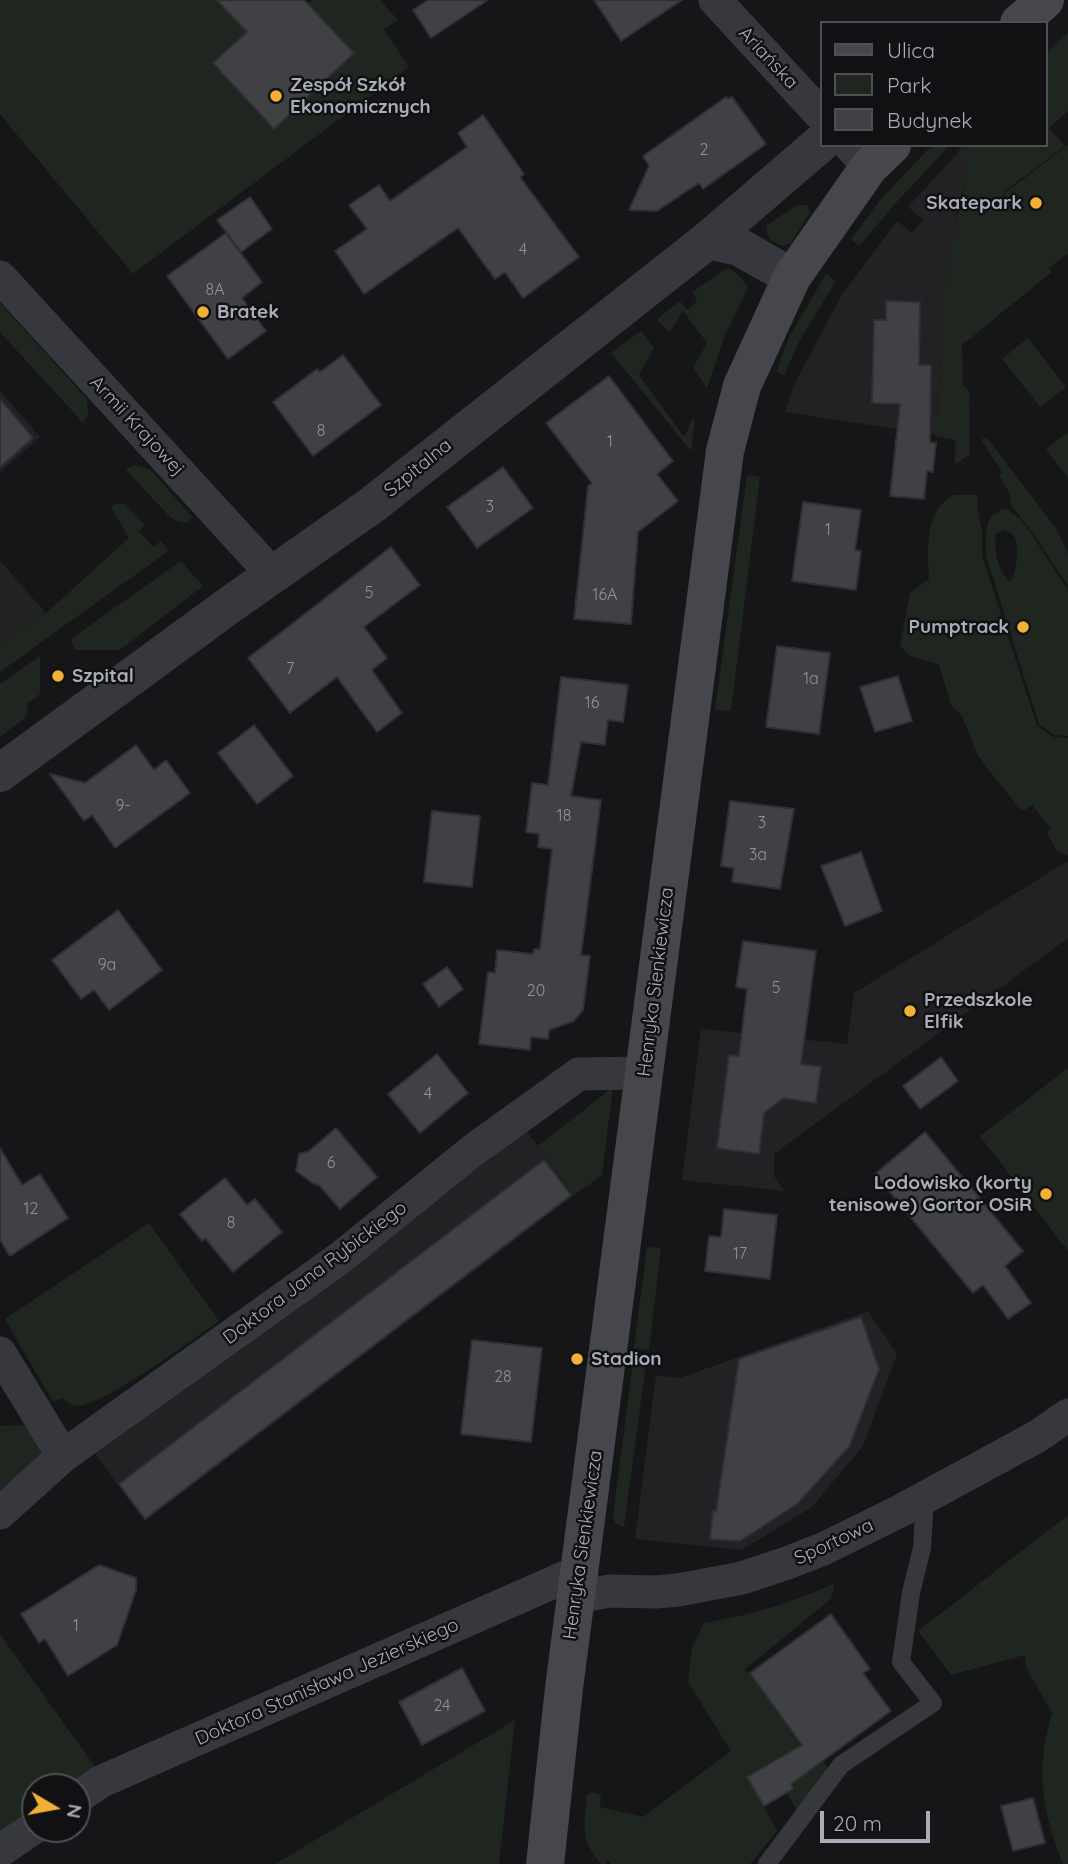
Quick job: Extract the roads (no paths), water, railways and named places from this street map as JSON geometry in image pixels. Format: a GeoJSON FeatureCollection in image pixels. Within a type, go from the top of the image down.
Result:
{"type":"FeatureCollection","features":[{"type":"Feature","properties":{"kind":"main road","name":"Henryka Sienkiewicza"},"geometry":{"type":"LineString","coordinates":[[545,1864],[561,1712],[725,451],[742,386],[792,277],[870,152]]}},
{"type":"Feature","properties":{"kind":"street","name":"Ariańska"},"geometry":{"type":"LineString","coordinates":[[715,0],[820,114]]}},
{"type":"Feature","properties":{"kind":"street","name":"Szpitalna"},"geometry":{"type":"LineString","coordinates":[[0,773],[372,505],[708,240],[820,144]]}},
{"type":"Feature","properties":{"kind":"street"},"geometry":{"type":"LineString","coordinates":[[708,240],[740,247],[792,277]]}},
{"type":"Feature","properties":{"kind":"street","name":"Armii Krajowej"},"geometry":{"type":"LineString","coordinates":[[0,277],[273,575]]}},
{"type":"Feature","properties":{"kind":"street","name":"Doktora Jana Rybickiego"},"geometry":{"type":"LineString","coordinates":[[0,1513],[63,1456],[340,1258],[472,1151],[579,1074],[644,1073]]}},
{"type":"Feature","properties":{"kind":"street"},"geometry":{"type":"LineString","coordinates":[[0,1353],[63,1456]]}},
{"type":"Feature","properties":{"kind":"street","name":"Sportowa"},"geometry":{"type":"LineString","coordinates":[[578,1584],[610,1591],[656,1592],[742,1578],[823,1549],[1038,1436],[1068,1415]]}},
{"type":"Feature","properties":{"kind":"street","name":"Doktora Stanisława Jezierskiego"},"geometry":{"type":"LineString","coordinates":[[91,1788],[100,1782],[578,1584]]}},
{"type":"Feature","properties":{"kind":"street"},"geometry":{"type":"LineString","coordinates":[[0,1851],[21,1837]]}},
{"type":"Feature","properties":{"kind":"lane"},"geometry":{"type":"LineString","coordinates":[[767,1864],[841,1765],[933,1703],[901,1662],[911,1593],[922,1548],[925,1497]]}},
{"type":"Feature","properties":{"kind":"place","name":"Zespół Szkół Ekonomicznych"},"geometry":{"type":"Point","coordinates":[276,96]}},
{"type":"Feature","properties":{"kind":"place","name":"Skatepark"},"geometry":{"type":"Point","coordinates":[1036,203]}},
{"type":"Feature","properties":{"kind":"place","name":"Bratek"},"geometry":{"type":"Point","coordinates":[203,312]}},
{"type":"Feature","properties":{"kind":"place","name":"Pumptrack"},"geometry":{"type":"Point","coordinates":[1023,627]}},
{"type":"Feature","properties":{"kind":"place","name":"Szpital"},"geometry":{"type":"Point","coordinates":[58,676]}},
{"type":"Feature","properties":{"kind":"place","name":"Przedszkole Elfik"},"geometry":{"type":"Point","coordinates":[910,1011]}},
{"type":"Feature","properties":{"kind":"place","name":"Lodowisko (korty tenisowe) Gortor OSiR"},"geometry":{"type":"Point","coordinates":[1046,1194]}},
{"type":"Feature","properties":{"kind":"place","name":"Stadion"},"geometry":{"type":"Point","coordinates":[577,1359]}}]}
